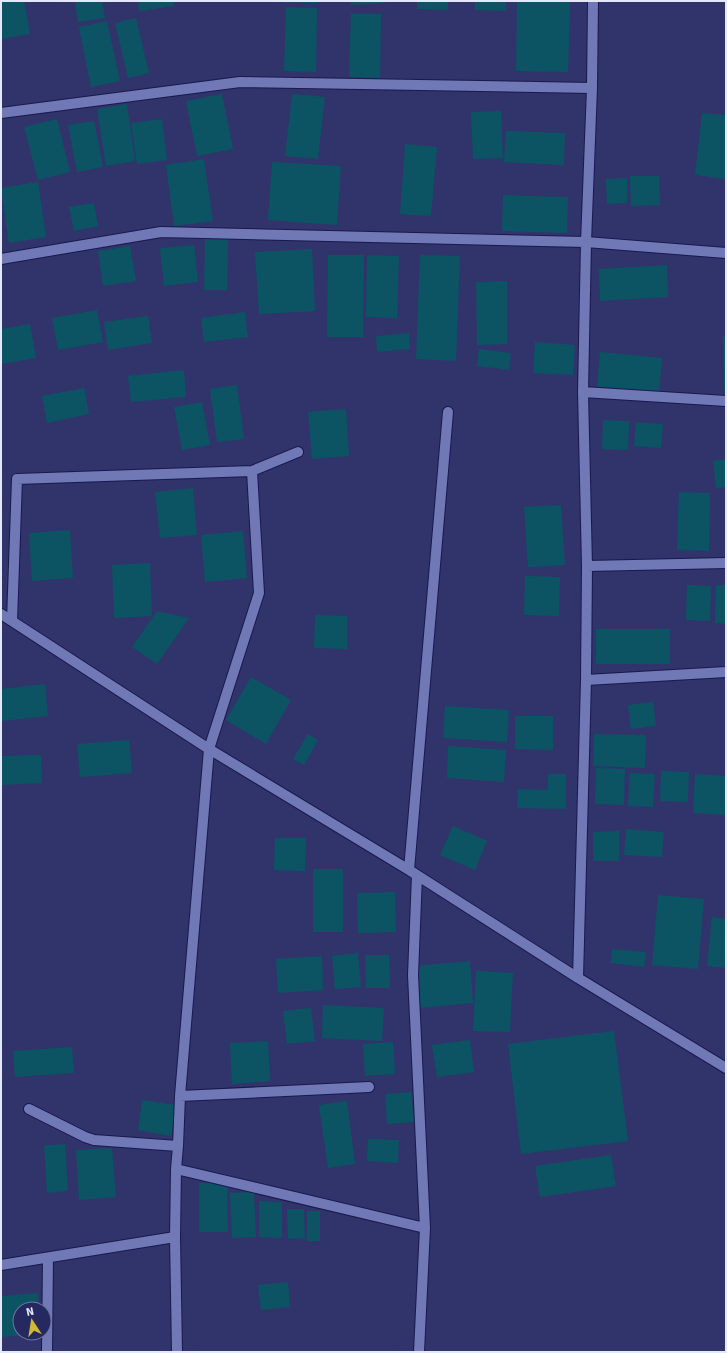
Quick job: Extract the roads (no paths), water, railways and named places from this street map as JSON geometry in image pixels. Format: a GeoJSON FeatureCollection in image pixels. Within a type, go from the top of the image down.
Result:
{"type":"FeatureCollection","features":[{"type":"Feature","properties":{"kind":"street"},"geometry":{"type":"LineString","coordinates":[[578,978],[586,680],[587,566],[582,392],[592,88],[593,1]]}},
{"type":"Feature","properties":{"kind":"street"},"geometry":{"type":"LineString","coordinates":[[1,113],[240,82],[592,88]]}},
{"type":"Feature","properties":{"kind":"street"},"geometry":{"type":"LineString","coordinates":[[1,259],[161,232],[586,242],[726,252]]}},
{"type":"Feature","properties":{"kind":"street"},"geometry":{"type":"LineString","coordinates":[[582,392],[726,402]]}},
{"type":"Feature","properties":{"kind":"street"},"geometry":{"type":"LineString","coordinates":[[419,1352],[425,1228],[413,975],[413,872],[448,412]]}},
{"type":"Feature","properties":{"kind":"street"},"geometry":{"type":"LineString","coordinates":[[12,621],[17,479],[252,471],[298,452]]}},
{"type":"Feature","properties":{"kind":"street"},"geometry":{"type":"LineString","coordinates":[[177,1352],[175,1237],[176,1169],[180,1096],[209,749],[259,593],[252,471]]}},
{"type":"Feature","properties":{"kind":"street"},"geometry":{"type":"LineString","coordinates":[[587,566],[726,563]]}},
{"type":"Feature","properties":{"kind":"street"},"geometry":{"type":"LineString","coordinates":[[1,614],[209,749],[413,872],[578,978],[726,1068]]}},
{"type":"Feature","properties":{"kind":"street"},"geometry":{"type":"LineString","coordinates":[[586,680],[726,672]]}},
{"type":"Feature","properties":{"kind":"street"},"geometry":{"type":"LineString","coordinates":[[180,1096],[369,1087]]}},
{"type":"Feature","properties":{"kind":"street"},"geometry":{"type":"LineString","coordinates":[[29,1109],[94,1140],[178,1146]]}},
{"type":"Feature","properties":{"kind":"street"},"geometry":{"type":"LineString","coordinates":[[176,1169],[425,1228]]}},
{"type":"Feature","properties":{"kind":"street"},"geometry":{"type":"LineString","coordinates":[[1,1265],[175,1237]]}},
{"type":"Feature","properties":{"kind":"street"},"geometry":{"type":"LineString","coordinates":[[47,1352],[48,1258]]}}]}
